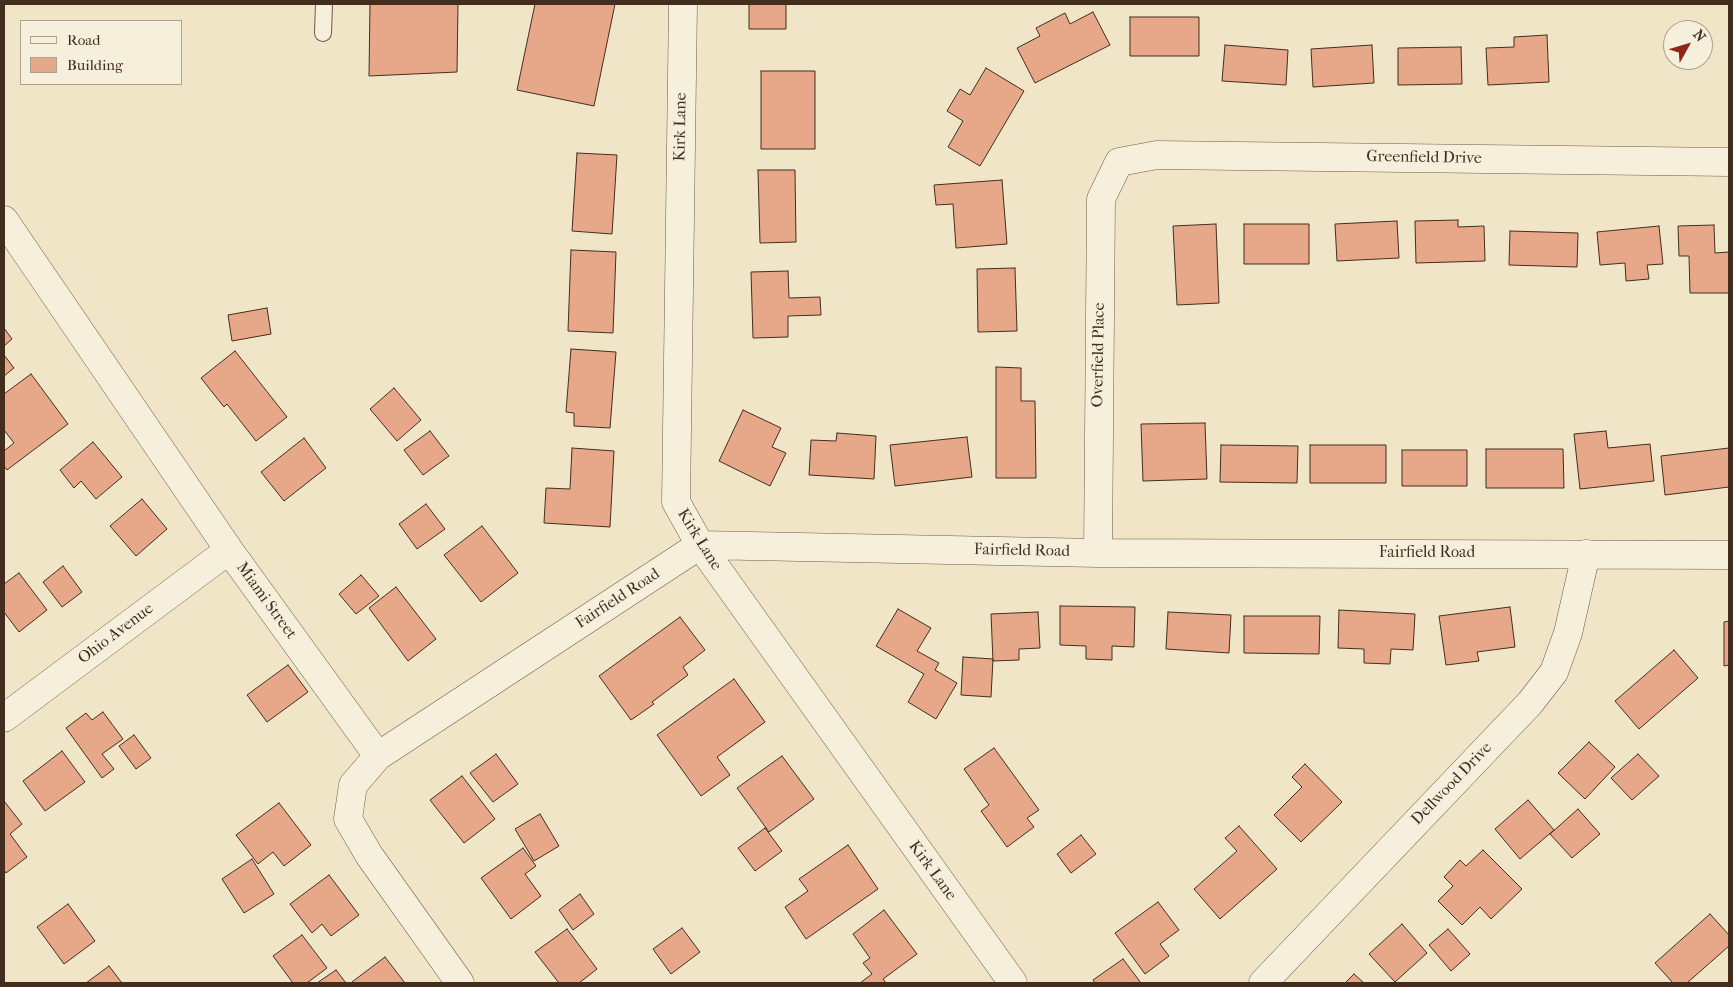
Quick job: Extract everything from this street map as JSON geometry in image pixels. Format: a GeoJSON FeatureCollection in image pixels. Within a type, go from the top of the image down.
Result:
{"type":"FeatureCollection","features":[{"type":"Feature","properties":{"kind":"street","name":"Kirk Lane"},"geometry":{"type":"LineString","coordinates":[[683,4],[676,502],[700,545],[1013,983]]}},
{"type":"Feature","properties":{"kind":"street","name":"Greenfield Drive"},"geometry":{"type":"LineString","coordinates":[[1119,162],[1157,155],[1729,162]]}},
{"type":"Feature","properties":{"kind":"street","name":"Overfield Place"},"geometry":{"type":"LineString","coordinates":[[1098,553],[1101,199],[1119,162]]}},
{"type":"Feature","properties":{"kind":"street","name":"Miami Street"},"geometry":{"type":"LineString","coordinates":[[4,220],[12,248],[378,756]]}},
{"type":"Feature","properties":{"kind":"street","name":"Fairfield Road"},"geometry":{"type":"LineString","coordinates":[[378,756],[700,545],[1098,553],[1729,555]]}},
{"type":"Feature","properties":{"kind":"street","name":"Ohio Avenue"},"geometry":{"type":"LineString","coordinates":[[4,718],[229,550]]}},
{"type":"Feature","properties":{"kind":"street","name":"Dellwood Drive"},"geometry":{"type":"LineString","coordinates":[[1262,983],[1530,703],[1554,672],[1568,633],[1586,554]]}},
{"type":"Feature","properties":{"kind":"street"},"geometry":{"type":"LineString","coordinates":[[378,756],[353,785],[348,819],[369,855],[460,983]]}},
{"type":"Feature","properties":{"kind":"lane"},"geometry":{"type":"LineString","coordinates":[[323,33],[324,4]]}},
{"type":"Feature","properties":{"kind":"building"},"geometry":{"type":"Polygon","coordinates":[[[370,4],[458,4],[457,72],[369,76],[370,4]]]}},
{"type":"Feature","properties":{"kind":"building"},"geometry":{"type":"Polygon","coordinates":[[[535,4],[615,4],[594,106],[517,90],[535,4]]]}},
{"type":"Feature","properties":{"kind":"building"},"geometry":{"type":"Polygon","coordinates":[[[749,4],[786,4],[786,29],[749,29],[749,4]]]}},
{"type":"Feature","properties":{"kind":"building"},"geometry":{"type":"Polygon","coordinates":[[[1093,12],[1110,45],[1035,83],[1017,48],[1040,36],[1036,28],[1065,13],[1070,24],[1093,12]]]}},
{"type":"Feature","properties":{"kind":"building"},"geometry":{"type":"Polygon","coordinates":[[[1130,17],[1199,17],[1199,56],[1130,56],[1130,17]]]}},
{"type":"Feature","properties":{"kind":"building"},"geometry":{"type":"Polygon","coordinates":[[[1547,35],[1549,82],[1488,85],[1486,48],[1514,47],[1514,37],[1547,35]]]}},
{"type":"Feature","properties":{"kind":"building"},"geometry":{"type":"Polygon","coordinates":[[[1225,45],[1288,50],[1286,85],[1222,81],[1225,45]]]}},
{"type":"Feature","properties":{"kind":"building"},"geometry":{"type":"Polygon","coordinates":[[[1372,45],[1374,83],[1313,87],[1311,49],[1372,45]]]}},
{"type":"Feature","properties":{"kind":"building"},"geometry":{"type":"Polygon","coordinates":[[[1461,47],[1462,84],[1398,85],[1398,48],[1461,47]]]}},
{"type":"Feature","properties":{"kind":"building"},"geometry":{"type":"Polygon","coordinates":[[[986,68],[1024,91],[980,166],[948,147],[963,121],[947,111],[960,89],[970,95],[986,68]]]}},
{"type":"Feature","properties":{"kind":"building"},"geometry":{"type":"Polygon","coordinates":[[[761,71],[815,71],[815,149],[761,149],[761,71]]]}},
{"type":"Feature","properties":{"kind":"building"},"geometry":{"type":"Polygon","coordinates":[[[577,153],[617,155],[612,234],[572,231],[577,153]]]}},
{"type":"Feature","properties":{"kind":"building"},"geometry":{"type":"Polygon","coordinates":[[[758,170],[795,170],[796,242],[760,243],[758,170]]]}},
{"type":"Feature","properties":{"kind":"building"},"geometry":{"type":"Polygon","coordinates":[[[1002,180],[1007,244],[956,248],[953,204],[936,205],[934,185],[1002,180]]]}},
{"type":"Feature","properties":{"kind":"building"},"geometry":{"type":"Polygon","coordinates":[[[1458,220],[1458,227],[1484,226],[1485,261],[1416,263],[1415,221],[1458,220]]]}},
{"type":"Feature","properties":{"kind":"building"},"geometry":{"type":"Polygon","coordinates":[[[1397,221],[1399,258],[1337,261],[1335,224],[1397,221]]]}},
{"type":"Feature","properties":{"kind":"building"},"geometry":{"type":"Polygon","coordinates":[[[1216,224],[1219,303],[1177,305],[1173,226],[1216,224]]]}},
{"type":"Feature","properties":{"kind":"building"},"geometry":{"type":"Polygon","coordinates":[[[1244,224],[1309,224],[1309,264],[1244,264],[1244,224]]]}},
{"type":"Feature","properties":{"kind":"building"},"geometry":{"type":"Polygon","coordinates":[[[1714,225],[1715,253],[1729,252],[1729,293],[1690,293],[1689,256],[1679,256],[1678,226],[1714,225]]]}},
{"type":"Feature","properties":{"kind":"building"},"geometry":{"type":"Polygon","coordinates":[[[1659,226],[1663,264],[1647,265],[1649,279],[1626,281],[1625,263],[1600,265],[1597,232],[1659,226]]]}},
{"type":"Feature","properties":{"kind":"building"},"geometry":{"type":"Polygon","coordinates":[[[1510,231],[1578,233],[1577,267],[1509,265],[1510,231]]]}},
{"type":"Feature","properties":{"kind":"building"},"geometry":{"type":"Polygon","coordinates":[[[571,250],[616,252],[613,333],[568,331],[571,250]]]}},
{"type":"Feature","properties":{"kind":"building"},"geometry":{"type":"Polygon","coordinates":[[[1015,268],[1017,331],[978,332],[977,269],[1015,268]]]}},
{"type":"Feature","properties":{"kind":"building"},"geometry":{"type":"Polygon","coordinates":[[[788,271],[789,298],[820,297],[821,315],[788,316],[788,337],[753,338],[751,272],[788,271]]]}},
{"type":"Feature","properties":{"kind":"building"},"geometry":{"type":"Polygon","coordinates":[[[267,308],[271,334],[232,341],[228,315],[267,308]]]}},
{"type":"Feature","properties":{"kind":"building"},"geometry":{"type":"Polygon","coordinates":[[[4,328],[12,339],[4,346],[4,328]]]}},
{"type":"Feature","properties":{"kind":"building"},"geometry":{"type":"Polygon","coordinates":[[[571,349],[616,352],[610,428],[574,426],[574,413],[566,412],[571,349]]]}},
{"type":"Feature","properties":{"kind":"building"},"geometry":{"type":"Polygon","coordinates":[[[235,351],[287,417],[256,441],[227,404],[224,407],[201,378],[235,351]]]}},
{"type":"Feature","properties":{"kind":"building"},"geometry":{"type":"Polygon","coordinates":[[[4,355],[14,368],[4,376],[4,355]]]}},
{"type":"Feature","properties":{"kind":"building"},"geometry":{"type":"Polygon","coordinates":[[[996,367],[1021,368],[1021,401],[1035,401],[1036,478],[996,478],[996,367]]]}},
{"type":"Feature","properties":{"kind":"building"},"geometry":{"type":"Polygon","coordinates":[[[31,374],[68,424],[7,470],[4,466],[4,451],[14,443],[4,430],[4,394],[31,374]]]}},
{"type":"Feature","properties":{"kind":"building"},"geometry":{"type":"Polygon","coordinates":[[[394,388],[421,420],[397,441],[370,409],[394,388]]]}},
{"type":"Feature","properties":{"kind":"building"},"geometry":{"type":"Polygon","coordinates":[[[743,410],[781,428],[772,447],[786,453],[770,486],[719,461],[743,410]]]}},
{"type":"Feature","properties":{"kind":"building"},"geometry":{"type":"Polygon","coordinates":[[[1205,423],[1207,479],[1143,481],[1141,424],[1205,423]]]}},
{"type":"Feature","properties":{"kind":"building"},"geometry":{"type":"Polygon","coordinates":[[[430,431],[449,456],[423,475],[404,450],[430,431]]]}},
{"type":"Feature","properties":{"kind":"building"},"geometry":{"type":"Polygon","coordinates":[[[1606,431],[1608,448],[1650,444],[1654,481],[1580,489],[1574,434],[1606,431]]]}},
{"type":"Feature","properties":{"kind":"building"},"geometry":{"type":"Polygon","coordinates":[[[837,433],[876,436],[874,479],[809,475],[811,440],[836,441],[837,433]]]}},
{"type":"Feature","properties":{"kind":"building"},"geometry":{"type":"Polygon","coordinates":[[[967,437],[972,477],[895,486],[890,445],[967,437]]]}},
{"type":"Feature","properties":{"kind":"building"},"geometry":{"type":"Polygon","coordinates":[[[304,438],[326,468],[284,501],[261,472],[304,438]]]}},
{"type":"Feature","properties":{"kind":"building"},"geometry":{"type":"Polygon","coordinates":[[[93,442],[122,477],[96,499],[81,481],[74,488],[60,470],[93,442]]]}},
{"type":"Feature","properties":{"kind":"building"},"geometry":{"type":"Polygon","coordinates":[[[1221,445],[1298,446],[1297,483],[1220,482],[1221,445]]]}},
{"type":"Feature","properties":{"kind":"building"},"geometry":{"type":"Polygon","coordinates":[[[1310,445],[1386,445],[1386,483],[1310,483],[1310,445]]]}},
{"type":"Feature","properties":{"kind":"building"},"geometry":{"type":"Polygon","coordinates":[[[572,448],[614,451],[610,527],[544,523],[546,488],[570,489],[572,448]]]}},
{"type":"Feature","properties":{"kind":"building"},"geometry":{"type":"Polygon","coordinates":[[[1729,448],[1729,487],[1665,495],[1661,456],[1729,448]]]}},
{"type":"Feature","properties":{"kind":"building"},"geometry":{"type":"Polygon","coordinates":[[[1486,449],[1563,449],[1564,488],[1486,488],[1486,449]]]}},
{"type":"Feature","properties":{"kind":"building"},"geometry":{"type":"Polygon","coordinates":[[[1402,450],[1467,450],[1467,486],[1402,486],[1402,450]]]}},
{"type":"Feature","properties":{"kind":"building"},"geometry":{"type":"Polygon","coordinates":[[[142,499],[167,529],[136,556],[110,526],[142,499]]]}},
{"type":"Feature","properties":{"kind":"building"},"geometry":{"type":"Polygon","coordinates":[[[426,504],[445,529],[417,549],[399,524],[426,504]]]}},
{"type":"Feature","properties":{"kind":"building"},"geometry":{"type":"Polygon","coordinates":[[[482,526],[518,573],[481,602],[444,555],[482,526]]]}},
{"type":"Feature","properties":{"kind":"building"},"geometry":{"type":"Polygon","coordinates":[[[63,566],[82,592],[62,607],[43,582],[63,566]]]}},
{"type":"Feature","properties":{"kind":"building"},"geometry":{"type":"Polygon","coordinates":[[[19,573],[47,610],[19,632],[4,612],[4,584],[19,573]]]}},
{"type":"Feature","properties":{"kind":"building"},"geometry":{"type":"Polygon","coordinates":[[[361,575],[379,596],[356,614],[339,594],[361,575]]]}},
{"type":"Feature","properties":{"kind":"building"},"geometry":{"type":"Polygon","coordinates":[[[396,587],[436,639],[408,661],[369,608],[396,587]]]}},
{"type":"Feature","properties":{"kind":"building"},"geometry":{"type":"Polygon","coordinates":[[[1060,606],[1135,607],[1134,647],[1112,646],[1112,660],[1086,659],[1086,646],[1060,645],[1060,606]]]}},
{"type":"Feature","properties":{"kind":"building"},"geometry":{"type":"Polygon","coordinates":[[[1510,607],[1515,647],[1477,652],[1479,661],[1446,665],[1439,616],[1510,607]]]}},
{"type":"Feature","properties":{"kind":"building"},"geometry":{"type":"Polygon","coordinates":[[[898,609],[931,628],[917,651],[939,663],[935,670],[957,683],[936,719],[908,702],[924,674],[876,646],[898,609]]]}},
{"type":"Feature","properties":{"kind":"building"},"geometry":{"type":"Polygon","coordinates":[[[1339,610],[1415,614],[1413,650],[1391,649],[1390,664],[1364,663],[1364,649],[1338,648],[1339,610]]]}},
{"type":"Feature","properties":{"kind":"building"},"geometry":{"type":"Polygon","coordinates":[[[1038,612],[1040,648],[1019,649],[1019,660],[993,661],[991,614],[1038,612]]]}},
{"type":"Feature","properties":{"kind":"building"},"geometry":{"type":"Polygon","coordinates":[[[1168,612],[1231,615],[1229,653],[1166,649],[1168,612]]]}},
{"type":"Feature","properties":{"kind":"building"},"geometry":{"type":"Polygon","coordinates":[[[1244,616],[1320,616],[1319,654],[1244,653],[1244,616]]]}},
{"type":"Feature","properties":{"kind":"building"},"geometry":{"type":"Polygon","coordinates":[[[680,617],[705,650],[683,667],[688,675],[652,702],[654,704],[631,720],[599,676],[680,617]]]}},
{"type":"Feature","properties":{"kind":"building"},"geometry":{"type":"Polygon","coordinates":[[[1729,621],[1729,665],[1724,666],[1724,622],[1729,621]]]}},
{"type":"Feature","properties":{"kind":"building"},"geometry":{"type":"Polygon","coordinates":[[[1674,650],[1698,678],[1639,729],[1615,701],[1674,650]]]}},
{"type":"Feature","properties":{"kind":"building"},"geometry":{"type":"Polygon","coordinates":[[[963,657],[993,659],[991,697],[961,695],[963,657]]]}},
{"type":"Feature","properties":{"kind":"building"},"geometry":{"type":"Polygon","coordinates":[[[288,665],[308,692],[267,722],[247,695],[288,665]]]}},
{"type":"Feature","properties":{"kind":"building"},"geometry":{"type":"Polygon","coordinates":[[[734,679],[765,722],[717,757],[730,775],[701,796],[657,735],[734,679]]]}},
{"type":"Feature","properties":{"kind":"building"},"geometry":{"type":"Polygon","coordinates":[[[103,712],[123,739],[102,754],[114,769],[102,778],[66,728],[86,713],[92,720],[103,712]]]}},
{"type":"Feature","properties":{"kind":"building"},"geometry":{"type":"Polygon","coordinates":[[[134,735],[151,758],[136,769],[119,746],[134,735]]]}},
{"type":"Feature","properties":{"kind":"building"},"geometry":{"type":"Polygon","coordinates":[[[1589,742],[1615,767],[1585,799],[1558,773],[1589,742]]]}},
{"type":"Feature","properties":{"kind":"building"},"geometry":{"type":"Polygon","coordinates":[[[994,748],[1039,810],[1027,818],[1034,827],[1007,847],[981,811],[989,805],[964,769],[994,748]]]}},
{"type":"Feature","properties":{"kind":"building"},"geometry":{"type":"Polygon","coordinates":[[[62,751],[85,782],[45,811],[23,781],[62,751]]]}},
{"type":"Feature","properties":{"kind":"building"},"geometry":{"type":"Polygon","coordinates":[[[496,754],[518,784],[493,802],[470,773],[496,754]]]}},
{"type":"Feature","properties":{"kind":"building"},"geometry":{"type":"Polygon","coordinates":[[[1638,754],[1659,776],[1632,800],[1611,778],[1638,754]]]}},
{"type":"Feature","properties":{"kind":"building"},"geometry":{"type":"Polygon","coordinates":[[[782,756],[814,799],[769,832],[737,788],[782,756]]]}},
{"type":"Feature","properties":{"kind":"building"},"geometry":{"type":"Polygon","coordinates":[[[1305,764],[1342,802],[1301,842],[1274,815],[1302,787],[1292,777],[1305,764]]]}},
{"type":"Feature","properties":{"kind":"building"},"geometry":{"type":"Polygon","coordinates":[[[462,776],[495,819],[464,843],[430,800],[462,776]]]}},
{"type":"Feature","properties":{"kind":"building"},"geometry":{"type":"Polygon","coordinates":[[[1528,800],[1554,830],[1520,859],[1495,829],[1528,800]]]}},
{"type":"Feature","properties":{"kind":"building"},"geometry":{"type":"Polygon","coordinates":[[[4,801],[22,824],[10,834],[27,857],[6,873],[4,870],[4,801]]]}},
{"type":"Feature","properties":{"kind":"building"},"geometry":{"type":"Polygon","coordinates":[[[279,803],[311,845],[284,866],[273,852],[258,864],[236,835],[279,803]]]}},
{"type":"Feature","properties":{"kind":"building"},"geometry":{"type":"Polygon","coordinates":[[[1578,809],[1600,834],[1572,858],[1550,834],[1578,809]]]}},
{"type":"Feature","properties":{"kind":"building"},"geometry":{"type":"Polygon","coordinates":[[[540,814],[559,846],[534,861],[515,829],[540,814]]]}},
{"type":"Feature","properties":{"kind":"building"},"geometry":{"type":"Polygon","coordinates":[[[1239,826],[1277,869],[1220,919],[1194,889],[1237,851],[1225,838],[1239,826]]]}},
{"type":"Feature","properties":{"kind":"building"},"geometry":{"type":"Polygon","coordinates":[[[765,828],[782,851],[755,871],[738,848],[765,828]]]}},
{"type":"Feature","properties":{"kind":"building"},"geometry":{"type":"Polygon","coordinates":[[[1081,835],[1096,854],[1071,873],[1057,854],[1081,835]]]}},
{"type":"Feature","properties":{"kind":"building"},"geometry":{"type":"Polygon","coordinates":[[[848,845],[878,889],[806,939],[785,907],[808,891],[799,879],[848,845]]]}},
{"type":"Feature","properties":{"kind":"building"},"geometry":{"type":"Polygon","coordinates":[[[523,848],[536,866],[525,874],[541,896],[511,919],[481,878],[523,848]]]}},
{"type":"Feature","properties":{"kind":"building"},"geometry":{"type":"Polygon","coordinates":[[[1483,850],[1522,889],[1491,919],[1480,907],[1462,925],[1438,901],[1453,886],[1444,877],[1460,860],[1466,866],[1483,850]]]}},
{"type":"Feature","properties":{"kind":"building"},"geometry":{"type":"Polygon","coordinates":[[[252,859],[274,894],[244,913],[222,879],[252,859]]]}},
{"type":"Feature","properties":{"kind":"building"},"geometry":{"type":"Polygon","coordinates":[[[329,875],[359,915],[331,936],[322,924],[312,933],[290,904],[329,875]]]}},
{"type":"Feature","properties":{"kind":"building"},"geometry":{"type":"Polygon","coordinates":[[[580,894],[594,914],[573,930],[559,910],[580,894]]]}},
{"type":"Feature","properties":{"kind":"building"},"geometry":{"type":"Polygon","coordinates":[[[1158,902],[1179,930],[1160,944],[1169,956],[1145,974],[1115,933],[1158,902]]]}},
{"type":"Feature","properties":{"kind":"building"},"geometry":{"type":"Polygon","coordinates":[[[68,904],[95,941],[64,964],[37,927],[68,904]]]}},
{"type":"Feature","properties":{"kind":"building"},"geometry":{"type":"Polygon","coordinates":[[[884,910],[917,954],[883,979],[886,983],[860,983],[872,974],[863,963],[870,958],[853,934],[884,910]]]}},
{"type":"Feature","properties":{"kind":"building"},"geometry":{"type":"Polygon","coordinates":[[[1710,914],[1729,935],[1729,946],[1687,983],[1673,983],[1655,963],[1710,914]]]}},
{"type":"Feature","properties":{"kind":"building"},"geometry":{"type":"Polygon","coordinates":[[[1402,924],[1427,953],[1395,982],[1369,954],[1402,924]]]}},
{"type":"Feature","properties":{"kind":"building"},"geometry":{"type":"Polygon","coordinates":[[[682,928],[700,952],[671,974],[653,949],[682,928]]]}},
{"type":"Feature","properties":{"kind":"building"},"geometry":{"type":"Polygon","coordinates":[[[567,929],[597,969],[579,983],[559,983],[535,952],[567,929]]]}},
{"type":"Feature","properties":{"kind":"building"},"geometry":{"type":"Polygon","coordinates":[[[1448,929],[1470,954],[1451,971],[1429,945],[1448,929]]]}},
{"type":"Feature","properties":{"kind":"building"},"geometry":{"type":"Polygon","coordinates":[[[302,935],[327,968],[307,983],[293,983],[273,956],[302,935]]]}},
{"type":"Feature","properties":{"kind":"building"},"geometry":{"type":"Polygon","coordinates":[[[385,957],[405,983],[352,982],[385,957]]]}},
{"type":"Feature","properties":{"kind":"building"},"geometry":{"type":"Polygon","coordinates":[[[1123,959],[1141,983],[1095,983],[1093,980],[1123,959]]]}},
{"type":"Feature","properties":{"kind":"building"},"geometry":{"type":"Polygon","coordinates":[[[109,966],[122,983],[86,983],[109,966]]]}},
{"type":"Feature","properties":{"kind":"building"},"geometry":{"type":"Polygon","coordinates":[[[336,970],[346,983],[317,983],[336,970]]]}},
{"type":"Feature","properties":{"kind":"building"},"geometry":{"type":"Polygon","coordinates":[[[1354,974],[1364,983],[1345,983],[1354,974]]]}}]}
